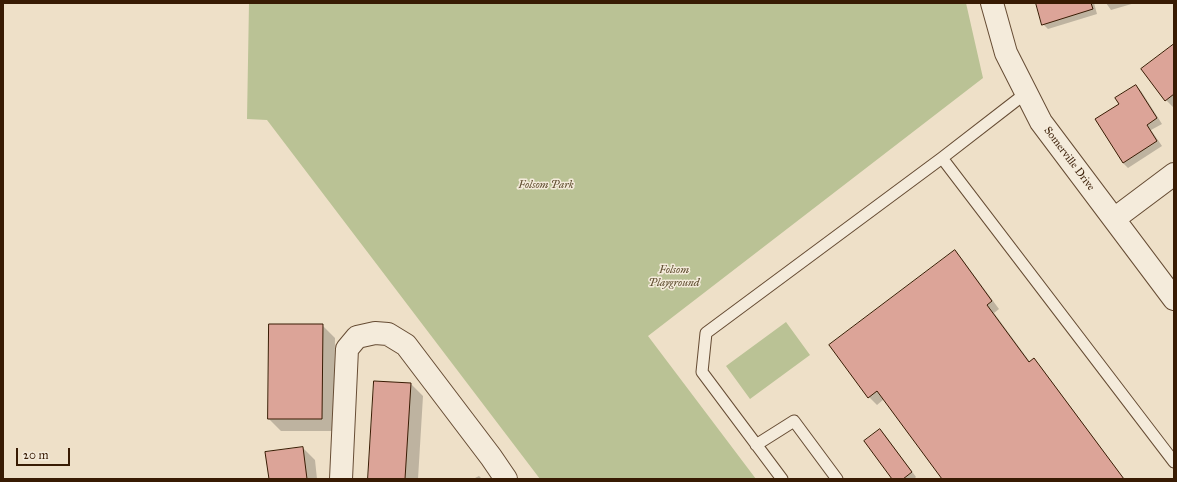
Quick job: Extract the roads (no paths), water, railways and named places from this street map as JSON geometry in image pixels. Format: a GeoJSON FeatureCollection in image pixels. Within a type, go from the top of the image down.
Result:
{"type":"FeatureCollection","features":[{"type":"Feature","properties":{"kind":"street","name":"Somerville Drive"},"geometry":{"type":"LineString","coordinates":[[992,3],[1006,53],[1041,122],[1174,299]]}},
{"type":"Feature","properties":{"kind":"street"},"geometry":{"type":"LineString","coordinates":[[1114,219],[1174,174]]}},
{"type":"Feature","properties":{"kind":"street"},"geometry":{"type":"LineString","coordinates":[[341,479],[347,349],[357,337],[375,333],[388,334],[406,345],[506,479]]}},
{"type":"Feature","properties":{"kind":"lane"},"geometry":{"type":"LineString","coordinates":[[782,479],[702,372],[706,333],[942,158],[1026,93]]}},
{"type":"Feature","properties":{"kind":"lane"},"geometry":{"type":"LineString","coordinates":[[942,158],[1174,462]]}},
{"type":"Feature","properties":{"kind":"lane"},"geometry":{"type":"LineString","coordinates":[[756,445],[794,421],[837,479]]}},
{"type":"Feature","properties":{"kind":"park label","name":"Folsom Park"},"geometry":{"type":"Point","coordinates":[546,185]}},
{"type":"Feature","properties":{"kind":"park label","name":"Folsom Playground"},"geometry":{"type":"Point","coordinates":[674,276]}}]}
